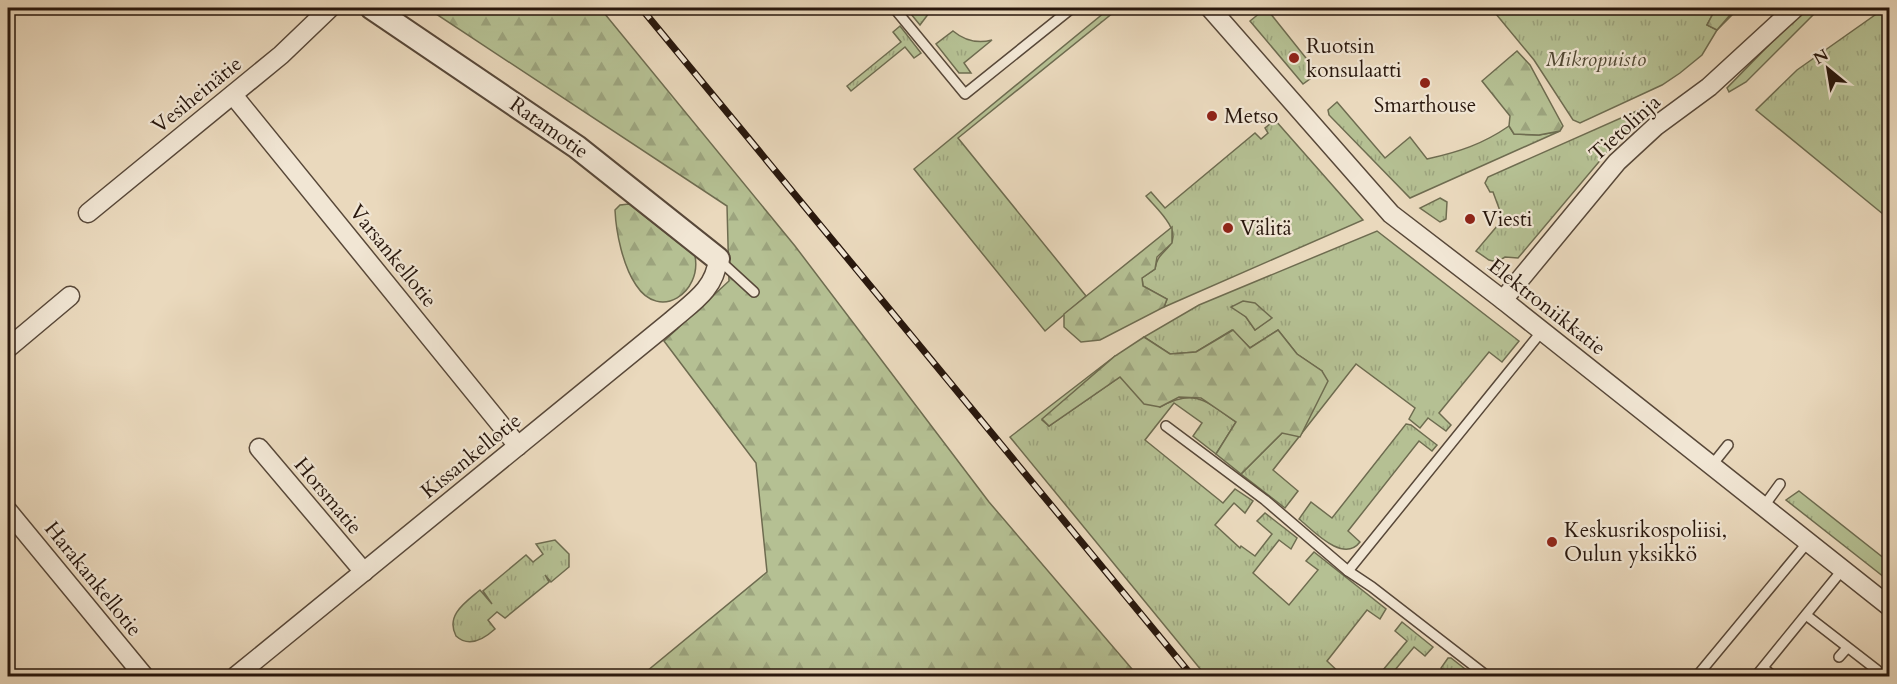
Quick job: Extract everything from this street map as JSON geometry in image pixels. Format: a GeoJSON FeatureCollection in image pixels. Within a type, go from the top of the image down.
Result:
{"type":"FeatureCollection","features":[{"type":"Feature","properties":{"kind":"street","name":"Vesiheinätie"},"geometry":{"type":"LineString","coordinates":[[88,213],[281,55],[330,8]]}},
{"type":"Feature","properties":{"kind":"street","name":"Ratamotie"},"geometry":{"type":"LineString","coordinates":[[372,8],[577,147],[718,259]]}},
{"type":"Feature","properties":{"kind":"street","name":"Elektroniikkatie"},"geometry":{"type":"LineString","coordinates":[[1210,8],[1391,214],[1890,607]]}},
{"type":"Feature","properties":{"kind":"street","name":"Tietolinja"},"geometry":{"type":"LineString","coordinates":[[1503,300],[1617,162],[1656,126],[1709,87],[1795,8]]}},
{"type":"Feature","properties":{"kind":"street","name":"Varsankellotie"},"geometry":{"type":"LineString","coordinates":[[233,94],[518,446]]}},
{"type":"Feature","properties":{"kind":"street","name":"Kissankellotie"},"geometry":{"type":"LineString","coordinates":[[236,676],[706,290],[716,275],[718,259]]}},
{"type":"Feature","properties":{"kind":"street"},"geometry":{"type":"LineString","coordinates":[[8,348],[70,296]]}},
{"type":"Feature","properties":{"kind":"street","name":"Horsmatie"},"geometry":{"type":"LineString","coordinates":[[259,448],[364,572]]}},
{"type":"Feature","properties":{"kind":"street","name":"Harakankellotie"},"geometry":{"type":"LineString","coordinates":[[8,511],[144,676]]}},
{"type":"Feature","properties":{"kind":"lane"},"geometry":{"type":"LineString","coordinates":[[894,8],[965,94],[1072,8]]}},
{"type":"Feature","properties":{"kind":"lane"},"geometry":{"type":"LineString","coordinates":[[718,259],[754,292]]}},
{"type":"Feature","properties":{"kind":"lane"},"geometry":{"type":"LineString","coordinates":[[1348,571],[1542,331]]}},
{"type":"Feature","properties":{"kind":"lane"},"geometry":{"type":"LineString","coordinates":[[1166,426],[1265,500],[1348,571],[1487,676]]}},
{"type":"Feature","properties":{"kind":"lane"},"geometry":{"type":"LineString","coordinates":[[1712,465],[1728,445]]}},
{"type":"Feature","properties":{"kind":"lane"},"geometry":{"type":"LineString","coordinates":[[1764,506],[1780,484]]}},
{"type":"Feature","properties":{"kind":"lane"},"geometry":{"type":"LineString","coordinates":[[1697,676],[1808,542]]}},
{"type":"Feature","properties":{"kind":"lane"},"geometry":{"type":"LineString","coordinates":[[1756,676],[1843,569]]}},
{"type":"Feature","properties":{"kind":"lane"},"geometry":{"type":"LineString","coordinates":[[1806,615],[1877,670]]}},
{"type":"Feature","properties":{"kind":"lane"},"geometry":{"type":"LineString","coordinates":[[1839,657],[1848,648]]}},
{"type":"Feature","properties":{"kind":"lane"},"geometry":{"type":"LineString","coordinates":[[1763,668],[1773,676]]}},
{"type":"Feature","properties":{"kind":"green space"},"geometry":{"type":"Polygon","coordinates":[[[427,8],[600,8],[795,246],[989,502],[1138,676],[641,676],[767,572],[756,463],[664,341],[729,281],[727,206],[427,8]]]}},
{"type":"Feature","properties":{"kind":"green space"},"geometry":{"type":"Polygon","coordinates":[[[906,8],[928,8],[929,13],[920,25],[906,8]]]}},
{"type":"Feature","properties":{"kind":"green space"},"geometry":{"type":"Polygon","coordinates":[[[1110,8],[1119,8],[958,138],[1086,296],[1045,331],[914,169],[1110,8]]]}},
{"type":"Feature","properties":{"kind":"green space"},"geometry":{"type":"Polygon","coordinates":[[[1266,8],[1318,73],[1303,84],[1250,21],[1266,8]]]}},
{"type":"Feature","properties":{"kind":"green space","name":"Mikropuisto"},"geometry":{"type":"Polygon","coordinates":[[[1491,8],[1716,8],[1707,25],[1717,30],[1702,55],[1680,73],[1662,85],[1580,123],[1573,120],[1534,60],[1491,8]]]}},
{"type":"Feature","properties":{"kind":"green space"},"geometry":{"type":"Polygon","coordinates":[[[1716,8],[1736,8],[1717,30],[1707,25],[1716,8]]]}},
{"type":"Feature","properties":{"kind":"green space"},"geometry":{"type":"Polygon","coordinates":[[[1736,8],[1739,8],[1717,30],[1736,8]]]}},
{"type":"Feature","properties":{"kind":"green space"},"geometry":{"type":"Polygon","coordinates":[[[1805,8],[1820,8],[1746,82],[1729,92],[1727,88],[1805,8]]]}},
{"type":"Feature","properties":{"kind":"green space"},"geometry":{"type":"Polygon","coordinates":[[[1885,8],[1890,8],[1889,219],[1756,110],[1797,70],[1885,8]]]}},
{"type":"Feature","properties":{"kind":"green space"},"geometry":{"type":"Polygon","coordinates":[[[900,26],[921,53],[914,58],[905,47],[851,91],[847,86],[901,42],[893,32],[900,26]]]}},
{"type":"Feature","properties":{"kind":"green space"},"geometry":{"type":"Polygon","coordinates":[[[953,31],[971,41],[992,40],[964,63],[971,73],[959,73],[936,44],[953,31]]]}},
{"type":"Feature","properties":{"kind":"green space"},"geometry":{"type":"Polygon","coordinates":[[[1517,51],[1530,65],[1563,126],[1560,131],[1539,135],[1514,134],[1509,126],[1510,116],[1482,81],[1517,51]]]}},
{"type":"Feature","properties":{"kind":"green space"},"geometry":{"type":"Polygon","coordinates":[[[1337,102],[1385,158],[1410,137],[1427,159],[1470,147],[1509,126],[1514,134],[1539,135],[1560,131],[1410,198],[1329,115],[1328,110],[1337,102]]]}},
{"type":"Feature","properties":{"kind":"green space"},"geometry":{"type":"Polygon","coordinates":[[[1648,106],[1651,112],[1619,138],[1518,258],[1505,257],[1497,262],[1489,260],[1476,251],[1503,219],[1493,192],[1490,192],[1485,183],[1488,177],[1648,106]]]}},
{"type":"Feature","properties":{"kind":"green space"},"geometry":{"type":"Polygon","coordinates":[[[1275,120],[1363,220],[1164,307],[1167,299],[1143,286],[1142,278],[1155,269],[1159,258],[1173,239],[1173,233],[1166,219],[1146,196],[1151,192],[1165,208],[1255,133],[1261,139],[1268,133],[1265,128],[1275,120]]]}},
{"type":"Feature","properties":{"kind":"green space"},"geometry":{"type":"Polygon","coordinates":[[[1440,198],[1447,202],[1446,219],[1440,222],[1420,208],[1440,198]]]}},
{"type":"Feature","properties":{"kind":"green space"},"geometry":{"type":"Polygon","coordinates":[[[629,204],[695,256],[692,281],[686,291],[677,298],[667,302],[656,301],[646,296],[631,277],[621,249],[615,210],[620,205],[629,204]]]}},
{"type":"Feature","properties":{"kind":"green space"},"geometry":{"type":"Polygon","coordinates":[[[1172,227],[1172,243],[1157,257],[1155,269],[1142,278],[1143,286],[1167,299],[1164,307],[1100,340],[1081,342],[1064,327],[1064,314],[1172,227]]]}},
{"type":"Feature","properties":{"kind":"green space"},"geometry":{"type":"Polygon","coordinates":[[[1377,231],[1519,341],[1502,362],[1489,352],[1439,413],[1451,425],[1446,431],[1428,418],[1420,428],[1409,419],[1415,408],[1356,364],[1273,470],[1298,491],[1285,508],[1241,474],[1282,433],[1322,371],[1297,354],[1278,330],[1250,348],[1232,330],[1196,352],[1170,354],[1144,337],[1199,305],[1377,231]],[[1232,306],[1246,317],[1255,330],[1271,318],[1232,306]]]}},
{"type":"Feature","properties":{"kind":"green space"},"geometry":{"type":"Polygon","coordinates":[[[1243,301],[1255,303],[1272,318],[1255,330],[1246,317],[1231,307],[1243,301]]]}},
{"type":"Feature","properties":{"kind":"green space"},"geometry":{"type":"Polygon","coordinates":[[[1233,330],[1250,348],[1278,330],[1297,354],[1322,371],[1328,381],[1300,437],[1282,433],[1241,474],[1216,454],[1236,422],[1201,398],[1179,397],[1160,407],[1144,404],[1120,377],[1049,426],[1042,419],[1115,356],[1144,337],[1170,354],[1196,352],[1233,330]]]}},
{"type":"Feature","properties":{"kind":"green space"},"geometry":{"type":"Polygon","coordinates":[[[1115,356],[1042,420],[1049,426],[1120,377],[1160,407],[1182,398],[1192,398],[1208,403],[1236,422],[1216,454],[1193,436],[1202,423],[1174,403],[1145,440],[1223,503],[1235,489],[1253,501],[1245,513],[1234,503],[1215,525],[1240,548],[1241,546],[1255,556],[1272,534],[1257,521],[1265,513],[1297,538],[1291,549],[1279,540],[1253,573],[1289,605],[1318,570],[1306,561],[1314,552],[1386,609],[1380,619],[1367,610],[1327,661],[1343,676],[1206,676],[1010,437],[1115,356]]]}},
{"type":"Feature","properties":{"kind":"green space"},"geometry":{"type":"Polygon","coordinates":[[[1406,424],[1411,425],[1437,445],[1432,451],[1419,441],[1348,531],[1360,542],[1353,548],[1337,547],[1328,543],[1299,519],[1311,502],[1332,518],[1406,424]]]}},
{"type":"Feature","properties":{"kind":"green space"},"geometry":{"type":"Polygon","coordinates":[[[1799,491],[1885,559],[1889,555],[1889,581],[1786,500],[1799,491]]]}},
{"type":"Feature","properties":{"kind":"green space"},"geometry":{"type":"Polygon","coordinates":[[[555,540],[569,554],[569,567],[551,582],[545,575],[549,582],[505,618],[497,612],[488,620],[495,629],[486,636],[471,642],[461,640],[456,636],[453,622],[463,604],[480,590],[492,604],[483,591],[526,555],[533,562],[543,554],[536,544],[555,540]]]}},
{"type":"Feature","properties":{"kind":"green space"},"geometry":{"type":"Polygon","coordinates":[[[1402,622],[1433,647],[1425,656],[1414,647],[1390,676],[1378,676],[1407,641],[1395,631],[1402,622]]]}},
{"type":"Feature","properties":{"kind":"green space"},"geometry":{"type":"Polygon","coordinates":[[[1448,658],[1474,676],[1452,676],[1441,668],[1448,658]]]}},
{"type":"Feature","properties":{"kind":"railway"},"geometry":{"type":"LineString","coordinates":[[641,8],[1192,676]]}},
{"type":"Feature","properties":{"kind":"place","name":"Ruotsin konsulaatti"},"geometry":{"type":"Point","coordinates":[1294,58]}},
{"type":"Feature","properties":{"kind":"place","name":"Smarthouse"},"geometry":{"type":"Point","coordinates":[1425,83]}},
{"type":"Feature","properties":{"kind":"place","name":"Metso"},"geometry":{"type":"Point","coordinates":[1212,116]}},
{"type":"Feature","properties":{"kind":"place","name":"Viesti"},"geometry":{"type":"Point","coordinates":[1470,219]}},
{"type":"Feature","properties":{"kind":"place","name":"Välitä"},"geometry":{"type":"Point","coordinates":[1228,228]}},
{"type":"Feature","properties":{"kind":"place","name":"Keskusrikospoliisi, Oulun yksikkö"},"geometry":{"type":"Point","coordinates":[1552,542]}}]}
